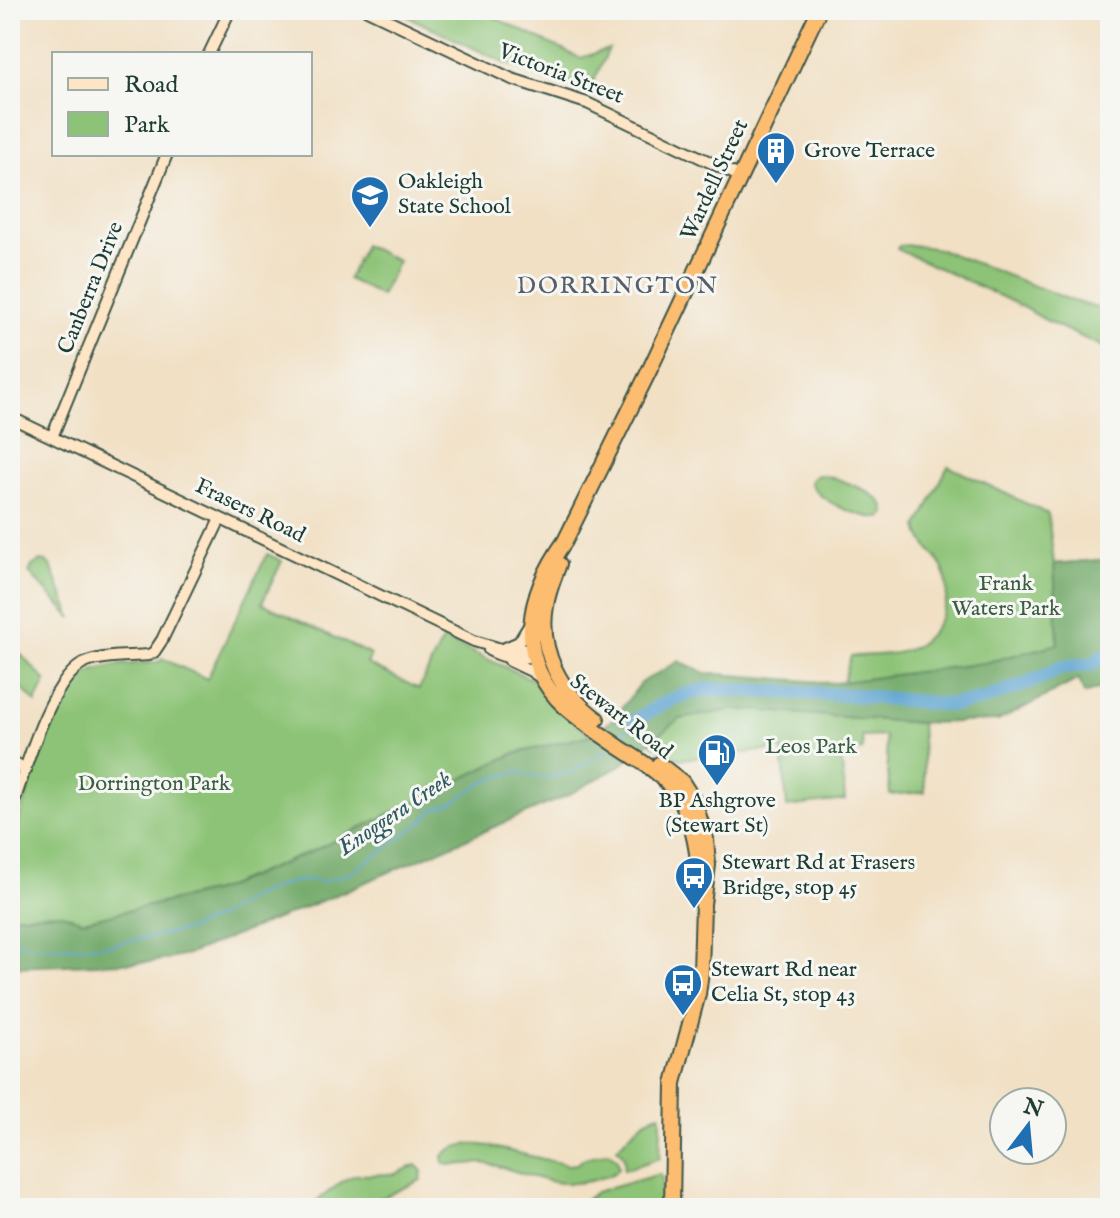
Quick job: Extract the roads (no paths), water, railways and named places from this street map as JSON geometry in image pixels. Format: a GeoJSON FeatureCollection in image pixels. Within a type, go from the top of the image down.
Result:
{"type":"FeatureCollection","features":[{"type":"Feature","properties":{"kind":"highway","name":"Wardell Street"},"geometry":{"type":"LineString","coordinates":[[538,652],[544,632],[545,610],[565,541],[819,10]]}},
{"type":"Feature","properties":{"kind":"highway","name":"Wardell Street"},"geometry":{"type":"LineString","coordinates":[[538,652],[531,621],[534,604],[540,584],[565,541]]}},
{"type":"Feature","properties":{"kind":"highway","name":"Stewart Road"},"geometry":{"type":"LineString","coordinates":[[538,652],[548,685],[565,706],[592,721],[640,756],[672,788],[699,828],[703,904],[701,972],[674,1083],[672,1208]]}},
{"type":"Feature","properties":{"kind":"highway","name":"Stewart Road"},"geometry":{"type":"LineString","coordinates":[[538,652],[592,721]]}},
{"type":"Feature","properties":{"kind":"street"},"geometry":{"type":"LineString","coordinates":[[210,52],[230,10]]}},
{"type":"Feature","properties":{"kind":"street","name":"Victoria Street"},"geometry":{"type":"LineString","coordinates":[[367,10],[512,79],[587,103],[741,177]]}},
{"type":"Feature","properties":{"kind":"street","name":"Canberra Drive"},"geometry":{"type":"LineString","coordinates":[[52,437],[166,156]]}},
{"type":"Feature","properties":{"kind":"street","name":"Frasers Road"},"geometry":{"type":"LineString","coordinates":[[10,417],[495,651],[515,659],[538,652]]}},
{"type":"Feature","properties":{"kind":"street"},"geometry":{"type":"LineString","coordinates":[[10,814],[51,701],[61,683],[85,662],[149,655],[158,648],[220,519]]}},
{"type":"Feature","properties":{"kind":"street"},"geometry":{"type":"LineString","coordinates":[[495,651],[515,645],[524,636],[531,621]]}},
{"type":"Feature","properties":{"kind":"street"},"geometry":{"type":"LineString","coordinates":[[495,651],[533,672],[548,685]]}},
{"type":"Feature","properties":{"kind":"street"},"geometry":{"type":"LineString","coordinates":[[10,760],[26,770]]}},
{"type":"Feature","properties":{"kind":"waterway","name":"Enoggera Creek"},"geometry":{"type":"LineString","coordinates":[[634,721],[680,696],[712,689],[852,695],[951,705],[982,700],[1060,668],[1093,664],[1110,651]]}},
{"type":"Feature","properties":{"kind":"waterway","name":"Enoggera Creek"},"geometry":{"type":"LineString","coordinates":[[617,739],[634,721]]}},
{"type":"Feature","properties":{"kind":"waterway","name":"Enoggera Creek"},"geometry":{"type":"LineString","coordinates":[[10,941],[32,946],[109,945],[190,929],[252,897],[288,883],[310,879],[321,882],[349,874],[435,809],[451,804],[484,782],[516,772],[543,778],[570,773],[609,747]]}},
{"type":"Feature","properties":{"kind":"place","name":"Grove Terrace"},"geometry":{"type":"Point","coordinates":[776,185]}},
{"type":"Feature","properties":{"kind":"place","name":"Oakleigh State School"},"geometry":{"type":"Point","coordinates":[370,229]}},
{"type":"Feature","properties":{"kind":"place","name":"BP Ashgrove (Stewart St)"},"geometry":{"type":"Point","coordinates":[717,787]}},
{"type":"Feature","properties":{"kind":"place","name":"Stewart Rd at Frasers Bridge, stop 45"},"geometry":{"type":"Point","coordinates":[694,910]}},
{"type":"Feature","properties":{"kind":"place","name":"Stewart Rd near Celia St, stop 43"},"geometry":{"type":"Point","coordinates":[683,1017]}},
{"type":"Feature","properties":{"kind":"district","name":"DORRINGTON"},"geometry":{"type":"Point","coordinates":[618,286]}},
{"type":"Feature","properties":{"kind":"park label","name":"Frank Waters Park"},"geometry":{"type":"Point","coordinates":[1006,596]}},
{"type":"Feature","properties":{"kind":"park label","name":"Leos Park"},"geometry":{"type":"Point","coordinates":[811,747]}},
{"type":"Feature","properties":{"kind":"park label","name":"Dorrington Park"},"geometry":{"type":"Point","coordinates":[154,784]}}]}
